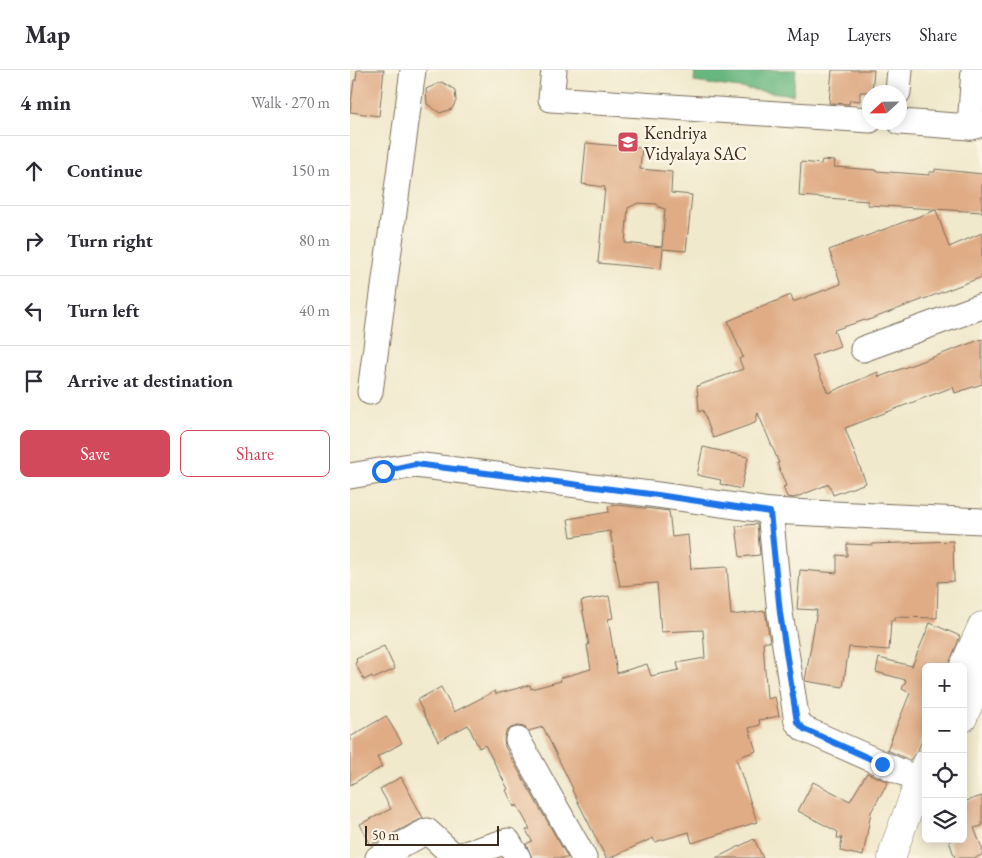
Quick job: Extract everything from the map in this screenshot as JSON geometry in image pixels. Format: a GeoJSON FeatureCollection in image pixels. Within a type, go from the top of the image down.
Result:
{"type":"FeatureCollection","features":[{"type":"Feature","properties":{"kind":"main road"},"geometry":{"type":"LineString","coordinates":[[965,663],[982,626]]}},
{"type":"Feature","properties":{"kind":"main road"},"geometry":{"type":"LineString","coordinates":[[967,708],[982,672]]}},
{"type":"Feature","properties":{"kind":"main road"},"geometry":{"type":"LineString","coordinates":[[892,858],[922,771]]}},
{"type":"Feature","properties":{"kind":"main road"},"geometry":{"type":"LineString","coordinates":[[908,858],[922,821]]}},
{"type":"Feature","properties":{"kind":"street"},"geometry":{"type":"LineString","coordinates":[[370,392],[413,70]]}},
{"type":"Feature","properties":{"kind":"street"},"geometry":{"type":"LineString","coordinates":[[554,70],[551,99],[862,119]]}},
{"type":"Feature","properties":{"kind":"street"},"geometry":{"type":"LineString","coordinates":[[899,85],[900,70]]}},
{"type":"Feature","properties":{"kind":"street"},"geometry":{"type":"LineString","coordinates":[[907,122],[976,126],[974,70]]}},
{"type":"Feature","properties":{"kind":"street"},"geometry":{"type":"LineString","coordinates":[[863,349],[982,306]]}},
{"type":"Feature","properties":{"kind":"street"},"geometry":{"type":"LineString","coordinates":[[350,476],[415,464],[658,495],[770,512],[982,521]]}},
{"type":"Feature","properties":{"kind":"street"},"geometry":{"type":"LineString","coordinates":[[770,512],[780,613],[797,722],[804,729],[922,771]]}},
{"type":"Feature","properties":{"kind":"street"},"geometry":{"type":"LineString","coordinates":[[518,740],[584,858]]}},
{"type":"Feature","properties":{"kind":"street"},"geometry":{"type":"LineString","coordinates":[[378,858],[426,831],[455,857],[508,841],[518,858]]}},
{"type":"Feature","properties":{"kind":"green space"},"geometry":{"type":"Polygon","coordinates":[[[695,70],[796,70],[793,95],[694,82],[695,70]]]}},
{"type":"Feature","properties":{"kind":"building"},"geometry":{"type":"Polygon","coordinates":[[[357,70],[384,70],[379,116],[350,112],[357,70]]]}},
{"type":"Feature","properties":{"kind":"building"},"geometry":{"type":"Polygon","coordinates":[[[832,70],[874,70],[873,85],[862,85],[860,101],[850,100],[849,104],[829,103],[832,70]]]}},
{"type":"Feature","properties":{"kind":"building"},"geometry":{"type":"Polygon","coordinates":[[[442,82],[455,90],[456,101],[452,109],[440,113],[427,104],[426,89],[442,82]]]}},
{"type":"Feature","properties":{"kind":"building"},"geometry":{"type":"Polygon","coordinates":[[[586,143],[642,148],[640,169],[672,172],[671,193],[692,195],[686,251],[663,249],[661,269],[598,263],[605,187],[582,184],[586,143]],[[638,203],[628,208],[625,243],[662,247],[665,209],[657,204],[638,203]]]}},
{"type":"Feature","properties":{"kind":"building"},"geometry":{"type":"Polygon","coordinates":[[[822,160],[835,161],[834,167],[876,171],[929,175],[929,172],[935,172],[935,169],[982,174],[982,212],[868,205],[868,201],[799,196],[801,162],[821,164],[822,160]]]}},
{"type":"Feature","properties":{"kind":"building"},"geometry":{"type":"Polygon","coordinates":[[[936,210],[949,247],[982,233],[982,277],[866,321],[834,330],[840,346],[812,356],[828,393],[878,372],[879,377],[982,339],[982,384],[955,393],[953,387],[845,428],[866,483],[833,495],[829,484],[794,498],[787,497],[783,487],[786,486],[777,463],[779,463],[758,413],[755,423],[713,438],[703,410],[699,412],[697,386],[743,369],[739,359],[743,357],[728,321],[791,295],[793,302],[841,284],[829,250],[936,210]]]}},
{"type":"Feature","properties":{"kind":"building"},"geometry":{"type":"Polygon","coordinates":[[[703,447],[748,457],[741,489],[720,484],[721,480],[697,475],[703,447]]]}},
{"type":"Feature","properties":{"kind":"building"},"geometry":{"type":"Polygon","coordinates":[[[618,505],[669,511],[672,537],[688,535],[691,569],[727,567],[731,615],[765,611],[770,642],[763,642],[767,699],[775,697],[779,716],[759,720],[760,725],[749,728],[756,751],[736,758],[757,822],[692,843],[689,832],[655,842],[653,838],[610,858],[606,858],[543,727],[528,731],[525,727],[518,726],[506,732],[504,739],[505,747],[568,858],[532,858],[526,844],[532,841],[526,830],[530,829],[517,805],[514,807],[506,790],[508,789],[485,745],[479,748],[468,725],[438,741],[417,700],[441,687],[454,712],[495,691],[496,694],[530,685],[531,689],[561,681],[560,678],[591,669],[587,645],[589,645],[581,601],[609,596],[613,618],[608,619],[617,673],[647,664],[651,676],[679,670],[677,663],[705,658],[703,630],[661,632],[657,583],[620,586],[610,531],[571,537],[568,519],[609,512],[608,506],[618,505]]]}},
{"type":"Feature","properties":{"kind":"building"},"geometry":{"type":"Polygon","coordinates":[[[757,524],[760,555],[740,557],[736,526],[757,524]]]}},
{"type":"Feature","properties":{"kind":"building"},"geometry":{"type":"Polygon","coordinates":[[[953,541],[954,581],[938,582],[937,618],[895,617],[895,620],[891,620],[889,650],[849,647],[843,687],[805,681],[817,610],[797,609],[800,570],[837,573],[837,555],[847,556],[847,544],[873,545],[953,541]]]}},
{"type":"Feature","properties":{"kind":"building"},"geometry":{"type":"Polygon","coordinates":[[[930,623],[960,636],[950,663],[922,663],[922,740],[918,750],[910,760],[887,750],[910,693],[902,689],[906,680],[876,672],[879,658],[912,666],[930,623]]]}},
{"type":"Feature","properties":{"kind":"building"},"geometry":{"type":"Polygon","coordinates":[[[384,646],[395,669],[373,679],[372,676],[364,680],[355,663],[357,662],[356,659],[384,646]]]}},
{"type":"Feature","properties":{"kind":"building"},"geometry":{"type":"Polygon","coordinates":[[[386,716],[402,743],[377,757],[382,767],[350,785],[350,737],[386,716]]]}},
{"type":"Feature","properties":{"kind":"building"},"geometry":{"type":"Polygon","coordinates":[[[867,773],[888,782],[871,812],[863,856],[840,851],[842,838],[837,838],[838,832],[798,811],[813,782],[850,801],[867,773]]]}},
{"type":"Feature","properties":{"kind":"building"},"geometry":{"type":"Polygon","coordinates":[[[401,777],[423,818],[370,845],[360,824],[391,809],[380,789],[401,777]]]}},
{"type":"Feature","properties":{"kind":"building"},"geometry":{"type":"Polygon","coordinates":[[[982,796],[982,826],[974,828],[982,848],[982,855],[975,858],[955,858],[950,843],[967,843],[967,801],[982,796]]]}},
{"type":"Feature","properties":{"kind":"building"},"geometry":{"type":"Polygon","coordinates":[[[754,839],[763,858],[716,858],[754,839]]]}},
{"type":"Feature","properties":{"kind":"place","name":"Kendriya Vidyalaya SAC"},"geometry":{"type":"Point","coordinates":[628,142]}},
{"type":"Feature","properties":{"kind":"route"},"geometry":{"type":"LineString","coordinates":[[383,471],[415,464],[658,495],[770,512],[780,613],[797,722],[804,729],[882,764]]}}]}
